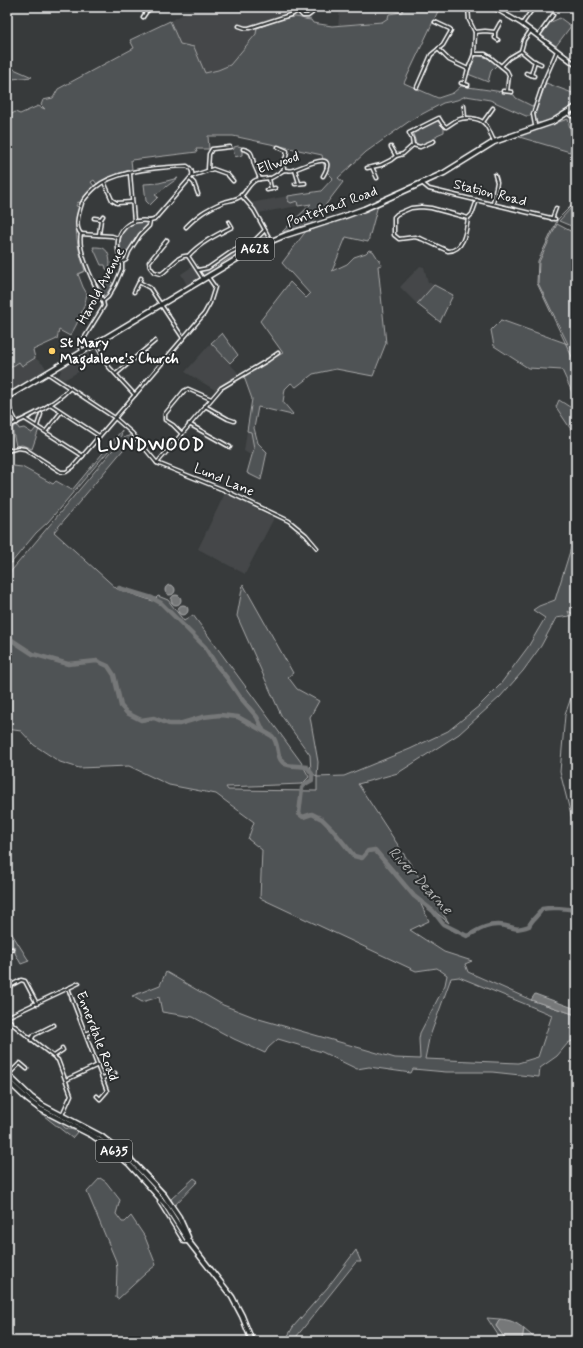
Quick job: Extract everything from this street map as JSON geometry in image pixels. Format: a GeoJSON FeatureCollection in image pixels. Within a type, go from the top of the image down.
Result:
{"type":"FeatureCollection","features":[{"type":"Feature","properties":{"kind":"highway","name":"Pontefract Road"},"geometry":{"type":"LineString","coordinates":[[7,397],[206,279],[244,254],[286,235],[348,215],[422,183],[450,170],[494,142],[545,124],[568,113],[576,107]]}},
{"type":"Feature","properties":{"kind":"highway","name":"A635"},"geometry":{"type":"LineString","coordinates":[[7,1077],[34,1104],[103,1141],[131,1160],[158,1187],[171,1204],[195,1250]]}},
{"type":"Feature","properties":{"kind":"highway","name":"A635"},"geometry":{"type":"LineString","coordinates":[[117,1150],[161,1198],[189,1242],[232,1297],[242,1316],[252,1341]]}},
{"type":"Feature","properties":{"kind":"highway"},"geometry":{"type":"LineString","coordinates":[[158,1187],[162,1194],[161,1198]]}},
{"type":"Feature","properties":{"kind":"street"},"geometry":{"type":"LineString","coordinates":[[143,7],[147,11]]}},
{"type":"Feature","properties":{"kind":"street"},"geometry":{"type":"LineString","coordinates":[[144,17],[147,11],[155,7]]}},
{"type":"Feature","properties":{"kind":"street"},"geometry":{"type":"LineString","coordinates":[[239,26],[248,28],[298,11],[304,7]]}},
{"type":"Feature","properties":{"kind":"street"},"geometry":{"type":"LineString","coordinates":[[298,11],[302,16],[308,16],[312,13],[314,7]]}},
{"type":"Feature","properties":{"kind":"street"},"geometry":{"type":"LineString","coordinates":[[464,84],[468,68],[474,54],[475,32],[469,20],[468,7]]}},
{"type":"Feature","properties":{"kind":"street"},"geometry":{"type":"LineString","coordinates":[[493,7],[504,12],[531,30],[576,65]]}},
{"type":"Feature","properties":{"kind":"street"},"geometry":{"type":"LineString","coordinates":[[504,12],[508,7]]}},
{"type":"Feature","properties":{"kind":"street"},"geometry":{"type":"LineString","coordinates":[[522,24],[534,7]]}},
{"type":"Feature","properties":{"kind":"street"},"geometry":{"type":"LineString","coordinates":[[538,36],[553,15]]}},
{"type":"Feature","properties":{"kind":"street"},"geometry":{"type":"LineString","coordinates":[[417,87],[432,54],[445,41],[451,31],[450,29],[434,22]]}},
{"type":"Feature","properties":{"kind":"street"},"geometry":{"type":"LineString","coordinates":[[498,40],[495,38],[495,32],[500,23]]}},
{"type":"Feature","properties":{"kind":"street"},"geometry":{"type":"LineString","coordinates":[[501,66],[509,58],[521,51],[524,40],[531,30]]}},
{"type":"Feature","properties":{"kind":"street"},"geometry":{"type":"LineString","coordinates":[[475,32],[495,32]]}},
{"type":"Feature","properties":{"kind":"street"},"geometry":{"type":"LineString","coordinates":[[438,49],[449,60],[468,68]]}},
{"type":"Feature","properties":{"kind":"street"},"geometry":{"type":"LineString","coordinates":[[535,125],[533,114],[544,81],[557,50]]}},
{"type":"Feature","properties":{"kind":"street"},"geometry":{"type":"LineString","coordinates":[[521,51],[530,59],[541,64]]}},
{"type":"Feature","properties":{"kind":"street"},"geometry":{"type":"LineString","coordinates":[[474,54],[488,56],[507,71],[509,75],[507,91]]}},
{"type":"Feature","properties":{"kind":"street"},"geometry":{"type":"LineString","coordinates":[[531,75],[535,61]]}},
{"type":"Feature","properties":{"kind":"street"},"geometry":{"type":"LineString","coordinates":[[526,73],[534,76]]}},
{"type":"Feature","properties":{"kind":"street"},"geometry":{"type":"LineString","coordinates":[[461,83],[468,85]]}},
{"type":"Feature","properties":{"kind":"street"},"geometry":{"type":"LineString","coordinates":[[503,91],[512,92]]}},
{"type":"Feature","properties":{"kind":"street"},"geometry":{"type":"LineString","coordinates":[[464,106],[465,118]]}},
{"type":"Feature","properties":{"kind":"street"},"geometry":{"type":"LineString","coordinates":[[483,122],[493,108]]}},
{"type":"Feature","properties":{"kind":"street"},"geometry":{"type":"LineString","coordinates":[[568,113],[571,116],[576,115]]}},
{"type":"Feature","properties":{"kind":"street"},"geometry":{"type":"LineString","coordinates":[[413,145],[410,134],[429,122],[439,118],[446,127],[456,120],[474,118],[486,125],[494,142]]}},
{"type":"Feature","properties":{"kind":"street"},"geometry":{"type":"LineString","coordinates":[[413,145],[420,148],[434,141]]}},
{"type":"Feature","properties":{"kind":"street"},"geometry":{"type":"LineString","coordinates":[[366,168],[392,160],[413,145]]}},
{"type":"Feature","properties":{"kind":"street"},"geometry":{"type":"LineString","coordinates":[[208,170],[209,154],[212,149],[230,147]]}},
{"type":"Feature","properties":{"kind":"street"},"geometry":{"type":"LineString","coordinates":[[278,147],[287,151],[283,162],[284,170]]}},
{"type":"Feature","properties":{"kind":"street"},"geometry":{"type":"LineString","coordinates":[[391,147],[396,156]]}},
{"type":"Feature","properties":{"kind":"street"},"geometry":{"type":"LineString","coordinates":[[243,149],[252,152],[254,166],[260,179]]}},
{"type":"Feature","properties":{"kind":"street","name":"Ellwood"},"geometry":{"type":"LineString","coordinates":[[241,196],[254,181],[269,178],[284,170],[295,170],[308,163],[321,160],[326,163]]}},
{"type":"Feature","properties":{"kind":"street"},"geometry":{"type":"LineString","coordinates":[[323,176],[327,170],[326,163],[329,160]]}},
{"type":"Feature","properties":{"kind":"street"},"geometry":{"type":"LineString","coordinates":[[103,301],[86,264],[80,243],[81,234],[79,232],[78,224],[83,202],[93,190],[104,182],[130,174],[132,172],[187,166],[193,173],[192,176],[213,169],[219,170],[226,174],[233,181]]}},
{"type":"Feature","properties":{"kind":"street"},"geometry":{"type":"LineString","coordinates":[[372,167],[377,178]]}},
{"type":"Feature","properties":{"kind":"street"},"geometry":{"type":"LineString","coordinates":[[295,170],[300,183]]}},
{"type":"Feature","properties":{"kind":"street"},"geometry":{"type":"LineString","coordinates":[[130,174],[134,221]]}},
{"type":"Feature","properties":{"kind":"street"},"geometry":{"type":"LineString","coordinates":[[493,204],[497,182],[495,175]]}},
{"type":"Feature","properties":{"kind":"street","name":"Harold Avenue"},"geometry":{"type":"LineString","coordinates":[[82,352],[80,345],[104,306],[103,301],[108,297],[115,285],[122,269],[122,262],[126,260],[129,252],[140,235],[150,226],[150,221],[154,220],[191,179],[192,176]]}},
{"type":"Feature","properties":{"kind":"street"},"geometry":{"type":"LineString","coordinates":[[269,178],[271,189]]}},
{"type":"Feature","properties":{"kind":"street"},"geometry":{"type":"LineString","coordinates":[[191,179],[198,194]]}},
{"type":"Feature","properties":{"kind":"street"},"geometry":{"type":"LineString","coordinates":[[104,182],[112,200],[117,203],[132,202]]}},
{"type":"Feature","properties":{"kind":"street"},"geometry":{"type":"LineString","coordinates":[[295,184],[304,183]]}},
{"type":"Feature","properties":{"kind":"street","name":"Station Road"},"geometry":{"type":"LineString","coordinates":[[422,183],[429,189],[554,219],[556,208]]}},
{"type":"Feature","properties":{"kind":"street"},"geometry":{"type":"LineString","coordinates":[[267,190],[275,188]]}},
{"type":"Feature","properties":{"kind":"street"},"geometry":{"type":"LineString","coordinates":[[186,227],[200,213],[241,196],[254,210],[271,241]]}},
{"type":"Feature","properties":{"kind":"street"},"geometry":{"type":"LineString","coordinates":[[468,218],[430,208],[411,208],[396,214],[394,217],[394,235],[399,239],[415,237],[448,251],[452,251],[460,247],[468,218],[472,214],[477,200]]}},
{"type":"Feature","properties":{"kind":"street"},"geometry":{"type":"LineString","coordinates":[[94,218],[102,218],[99,236]]}},
{"type":"Feature","properties":{"kind":"street"},"geometry":{"type":"LineString","coordinates":[[122,262],[118,252],[118,238],[124,227],[134,221],[150,221]]}},
{"type":"Feature","properties":{"kind":"street"},"geometry":{"type":"LineString","coordinates":[[167,240],[149,262],[150,267],[154,272],[161,274],[180,257],[185,255],[188,256],[210,238],[232,227],[229,222]]}},
{"type":"Feature","properties":{"kind":"street"},"geometry":{"type":"LineString","coordinates":[[198,270],[208,268],[232,252],[254,241],[265,230]]}},
{"type":"Feature","properties":{"kind":"street"},"geometry":{"type":"LineString","coordinates":[[81,234],[112,236],[118,238]]}},
{"type":"Feature","properties":{"kind":"street"},"geometry":{"type":"LineString","coordinates":[[7,451],[18,448],[25,449],[61,472],[69,470],[83,456],[204,314],[210,304],[216,287],[206,279],[188,256]]}},
{"type":"Feature","properties":{"kind":"street"},"geometry":{"type":"LineString","coordinates":[[134,292],[141,278]]}},
{"type":"Feature","properties":{"kind":"street"},"geometry":{"type":"LineString","coordinates":[[139,282],[150,288],[183,338]]}},
{"type":"Feature","properties":{"kind":"street"},"geometry":{"type":"LineString","coordinates":[[116,374],[155,341]]}},
{"type":"Feature","properties":{"kind":"street"},"geometry":{"type":"LineString","coordinates":[[96,344],[108,366],[135,395]]}},
{"type":"Feature","properties":{"kind":"street"},"geometry":{"type":"LineString","coordinates":[[157,463],[210,399],[221,388],[278,353]]}},
{"type":"Feature","properties":{"kind":"street","name":"Lund Lane"},"geometry":{"type":"LineString","coordinates":[[47,373],[115,418],[132,433],[157,463],[224,490],[289,521],[306,535],[317,548]]}},
{"type":"Feature","properties":{"kind":"street"},"geometry":{"type":"LineString","coordinates":[[7,427],[25,419],[50,404],[70,388]]}},
{"type":"Feature","properties":{"kind":"street"},"geometry":{"type":"LineString","coordinates":[[182,434],[173,425],[165,420],[165,414],[186,389],[210,399]]}},
{"type":"Feature","properties":{"kind":"street"},"geometry":{"type":"LineString","coordinates":[[7,403],[17,423]]}},
{"type":"Feature","properties":{"kind":"street"},"geometry":{"type":"LineString","coordinates":[[50,404],[99,437]]}},
{"type":"Feature","properties":{"kind":"street"},"geometry":{"type":"LineString","coordinates":[[205,406],[234,421]]}},
{"type":"Feature","properties":{"kind":"street"},"geometry":{"type":"LineString","coordinates":[[45,432],[61,412]]}},
{"type":"Feature","properties":{"kind":"street"},"geometry":{"type":"LineString","coordinates":[[37,426],[41,414]]}},
{"type":"Feature","properties":{"kind":"street"},"geometry":{"type":"LineString","coordinates":[[25,419],[83,456]]}},
{"type":"Feature","properties":{"kind":"street"},"geometry":{"type":"LineString","coordinates":[[189,424],[230,447]]}},
{"type":"Feature","properties":{"kind":"street"},"geometry":{"type":"LineString","coordinates":[[7,951],[12,949]]}},
{"type":"Feature","properties":{"kind":"street"},"geometry":{"type":"LineString","coordinates":[[10,987],[14,982],[21,980],[25,981],[36,1004]]}},
{"type":"Feature","properties":{"kind":"street"},"geometry":{"type":"LineString","coordinates":[[58,1116],[71,1096],[58,1060],[16,1029],[7,1018],[79,983]]}},
{"type":"Feature","properties":{"kind":"street","name":"Ennerdale Road"},"geometry":{"type":"LineString","coordinates":[[68,988],[108,1091],[100,1099],[96,1096]]}},
{"type":"Feature","properties":{"kind":"street"},"geometry":{"type":"LineString","coordinates":[[14,1015],[8,1028],[16,1029]]}},
{"type":"Feature","properties":{"kind":"street"},"geometry":{"type":"LineString","coordinates":[[31,1040],[34,1035],[54,1025]]}},
{"type":"Feature","properties":{"kind":"street"},"geometry":{"type":"LineString","coordinates":[[86,1034],[97,1029]]}},
{"type":"Feature","properties":{"kind":"street"},"geometry":{"type":"LineString","coordinates":[[54,1057],[63,1050],[62,1048]]}},
{"type":"Feature","properties":{"kind":"street"},"geometry":{"type":"LineString","coordinates":[[7,1077],[19,1062],[27,1069]]}},
{"type":"Feature","properties":{"kind":"street"},"geometry":{"type":"LineString","coordinates":[[66,1080],[98,1065]]}},
{"type":"Feature","properties":{"kind":"street"},"geometry":{"type":"LineString","coordinates":[[103,1078],[115,1073]]}},
{"type":"Feature","properties":{"kind":"shaded area"},"geometry":{"type":"Polygon","coordinates":[[[198,7],[315,7],[311,20],[301,19],[256,34],[230,65],[205,73],[194,47],[179,44],[170,21],[198,7]]]}},
{"type":"Feature","properties":{"kind":"shaded area"},"geometry":{"type":"Polygon","coordinates":[[[340,7],[388,7],[388,17],[382,22],[338,26],[340,7]]]}},
{"type":"Feature","properties":{"kind":"shaded area"},"geometry":{"type":"Polygon","coordinates":[[[404,7],[440,7],[404,83],[438,98],[453,93],[461,86],[510,93],[516,98],[534,107],[532,114],[530,116],[526,116],[490,100],[466,96],[457,100],[443,103],[411,120],[366,152],[338,178],[343,182],[311,224],[282,232],[311,204],[298,206],[297,201],[291,203],[288,201],[288,196],[321,191],[333,178],[325,170],[322,155],[233,136],[208,136],[209,149],[196,149],[197,152],[131,160],[132,169],[117,174],[97,184],[94,180],[91,182],[94,186],[81,203],[78,202],[76,206],[79,207],[76,232],[85,271],[78,274],[87,294],[76,326],[70,336],[59,330],[57,339],[33,350],[35,358],[22,366],[19,362],[7,370],[7,117],[15,112],[20,114],[38,106],[45,109],[41,105],[43,100],[53,98],[58,89],[134,48],[130,40],[170,21],[180,44],[194,47],[205,73],[230,65],[256,34],[257,28],[276,21],[290,17],[297,17],[311,20],[313,23],[332,26],[382,22],[388,18],[389,14],[402,12],[404,7]]]}},
{"type":"Feature","properties":{"kind":"shaded area"},"geometry":{"type":"Polygon","coordinates":[[[560,18],[571,26],[556,46],[540,35],[549,23],[560,18]]]}},
{"type":"Feature","properties":{"kind":"shaded area"},"geometry":{"type":"Polygon","coordinates":[[[476,55],[488,58],[497,65],[491,71],[488,82],[468,74],[476,55]]]}},
{"type":"Feature","properties":{"kind":"shaded area"},"geometry":{"type":"Polygon","coordinates":[[[7,66],[32,77],[12,79],[7,74],[7,66]]]}},
{"type":"Feature","properties":{"kind":"shaded area"},"geometry":{"type":"Polygon","coordinates":[[[546,83],[575,94],[576,91],[576,103],[551,120],[541,123],[536,122],[535,113],[546,83]]]}},
{"type":"Feature","properties":{"kind":"shaded area"},"geometry":{"type":"Polygon","coordinates":[[[568,119],[573,143],[570,152],[516,136],[568,119]]]}},
{"type":"Feature","properties":{"kind":"shaded area"},"geometry":{"type":"Polygon","coordinates":[[[437,120],[444,128],[444,132],[437,135],[434,140],[420,146],[416,143],[413,134],[437,120]]]}},
{"type":"Feature","properties":{"kind":"shaded area"},"geometry":{"type":"Polygon","coordinates":[[[234,147],[242,147],[242,155],[235,157],[233,149],[234,147]]]}},
{"type":"Feature","properties":{"kind":"shaded area"},"geometry":{"type":"Polygon","coordinates":[[[178,178],[155,195],[158,197],[150,205],[146,201],[144,184],[159,183],[178,178]]]}},
{"type":"Feature","properties":{"kind":"shaded area"},"geometry":{"type":"Polygon","coordinates":[[[288,196],[288,201],[298,201],[298,206],[259,213],[250,203],[288,196]]]}},
{"type":"Feature","properties":{"kind":"shaded area"},"geometry":{"type":"Polygon","coordinates":[[[576,201],[576,228],[559,221],[576,201]]]}},
{"type":"Feature","properties":{"kind":"shaded area"},"geometry":{"type":"Polygon","coordinates":[[[378,205],[368,242],[346,237],[332,271],[347,264],[354,257],[366,253],[369,250],[373,251],[382,265],[378,266],[386,343],[373,376],[336,369],[313,374],[296,387],[291,383],[285,389],[283,402],[293,414],[292,415],[258,407],[254,428],[258,443],[267,452],[261,480],[247,473],[254,448],[251,432],[247,431],[252,399],[243,374],[283,353],[260,321],[290,282],[306,298],[310,294],[282,263],[306,231],[355,215],[378,205]]]}},
{"type":"Feature","properties":{"kind":"shaded area"},"geometry":{"type":"Polygon","coordinates":[[[141,221],[148,224],[124,258],[120,246],[122,235],[129,226],[141,221]]]}},
{"type":"Feature","properties":{"kind":"shaded area"},"geometry":{"type":"Polygon","coordinates":[[[557,224],[576,234],[576,401],[562,370],[528,368],[494,346],[491,330],[501,320],[568,344],[538,283],[539,262],[557,224]]]}},
{"type":"Feature","properties":{"kind":"shaded area"},"geometry":{"type":"Polygon","coordinates":[[[263,233],[267,238],[266,240],[225,261],[206,276],[204,276],[200,271],[209,268],[253,242],[263,233]]]}},
{"type":"Feature","properties":{"kind":"shaded area"},"geometry":{"type":"Polygon","coordinates":[[[93,247],[103,248],[107,252],[110,261],[109,270],[106,269],[105,265],[101,265],[93,247]]]}},
{"type":"Feature","properties":{"kind":"shaded area"},"geometry":{"type":"Polygon","coordinates":[[[193,266],[200,278],[188,287],[181,274],[193,266]]]}},
{"type":"Feature","properties":{"kind":"shaded area"},"geometry":{"type":"Polygon","coordinates":[[[420,266],[424,267],[428,282],[434,285],[417,304],[400,287],[420,266]]]}},
{"type":"Feature","properties":{"kind":"shaded area"},"geometry":{"type":"Polygon","coordinates":[[[105,279],[113,283],[104,296],[96,282],[105,279]]]}},
{"type":"Feature","properties":{"kind":"shaded area"},"geometry":{"type":"Polygon","coordinates":[[[434,285],[453,295],[440,322],[417,304],[434,285]]]}},
{"type":"Feature","properties":{"kind":"shaded area"},"geometry":{"type":"Polygon","coordinates":[[[222,333],[238,355],[230,363],[211,343],[222,333]]]}},
{"type":"Feature","properties":{"kind":"shaded area"},"geometry":{"type":"Polygon","coordinates":[[[211,343],[240,375],[215,390],[185,372],[211,343]]]}},
{"type":"Feature","properties":{"kind":"shaded area"},"geometry":{"type":"Polygon","coordinates":[[[88,353],[94,363],[64,380],[59,377],[62,367],[88,353]]]}},
{"type":"Feature","properties":{"kind":"shaded area"},"geometry":{"type":"Polygon","coordinates":[[[35,358],[44,365],[47,370],[7,394],[7,370],[19,362],[22,366],[35,358]]]}},
{"type":"Feature","properties":{"kind":"shaded area"},"geometry":{"type":"Polygon","coordinates":[[[559,400],[576,411],[576,437],[556,407],[559,400]]]}},
{"type":"Feature","properties":{"kind":"shaded area"},"geometry":{"type":"Polygon","coordinates":[[[17,425],[19,429],[24,428],[32,433],[36,428],[39,429],[32,449],[22,445],[16,446],[12,428],[17,425]]]}},
{"type":"Feature","properties":{"kind":"shaded area"},"geometry":{"type":"Polygon","coordinates":[[[122,430],[121,436],[7,568],[7,473],[13,466],[22,467],[53,484],[56,481],[72,490],[122,430]]]}},
{"type":"Feature","properties":{"kind":"shaded area"},"geometry":{"type":"Polygon","coordinates":[[[247,431],[251,432],[255,448],[252,456],[244,451],[247,431]]]}},
{"type":"Feature","properties":{"kind":"shaded area"},"geometry":{"type":"Polygon","coordinates":[[[130,434],[133,438],[54,532],[117,589],[153,601],[158,596],[168,600],[184,621],[193,615],[301,762],[309,777],[302,784],[226,787],[228,790],[317,791],[317,777],[344,776],[410,749],[448,731],[479,706],[499,686],[528,647],[545,618],[533,610],[555,600],[575,535],[576,525],[576,616],[568,611],[570,616],[556,618],[541,646],[523,671],[500,697],[459,734],[398,773],[358,784],[449,923],[418,898],[429,921],[410,930],[444,952],[472,961],[465,964],[468,972],[531,1000],[576,1015],[576,1039],[568,1043],[557,1056],[540,1068],[539,1077],[492,1072],[446,1072],[413,1069],[411,1073],[369,1067],[357,1069],[322,1052],[278,1039],[268,1048],[265,1053],[234,1039],[193,1017],[162,1012],[159,997],[142,1002],[132,996],[160,985],[166,972],[223,1005],[259,1019],[395,1058],[420,1059],[420,1033],[445,985],[447,975],[437,968],[416,971],[260,898],[262,850],[248,839],[254,822],[216,794],[169,785],[129,766],[79,768],[60,762],[34,745],[21,731],[7,729],[7,576],[116,446],[121,443],[125,437],[129,436],[130,434]],[[459,977],[451,978],[429,1039],[425,1059],[518,1063],[538,1057],[552,1015],[459,977]]]}},
{"type":"Feature","properties":{"kind":"shaded area"},"geometry":{"type":"Polygon","coordinates":[[[225,493],[274,518],[245,574],[198,549],[225,493]]]}},
{"type":"Feature","properties":{"kind":"shaded area"},"geometry":{"type":"Polygon","coordinates":[[[243,584],[293,673],[288,677],[297,689],[319,701],[310,717],[318,762],[317,777],[311,772],[310,755],[281,715],[237,616],[243,584]]]}},
{"type":"Feature","properties":{"kind":"shaded area"},"geometry":{"type":"Polygon","coordinates":[[[170,585],[175,590],[170,595],[165,590],[170,585]]]}},
{"type":"Feature","properties":{"kind":"shaded area"},"geometry":{"type":"Polygon","coordinates":[[[176,595],[181,600],[176,605],[171,600],[176,595]]]}},
{"type":"Feature","properties":{"kind":"shaded area"},"geometry":{"type":"Polygon","coordinates":[[[183,605],[188,610],[183,615],[178,610],[183,605]]]}},
{"type":"Feature","properties":{"kind":"shaded area"},"geometry":{"type":"Polygon","coordinates":[[[7,926],[29,961],[21,964],[15,953],[14,946],[8,949],[7,926]]]}},
{"type":"Feature","properties":{"kind":"shaded area"},"geometry":{"type":"Polygon","coordinates":[[[535,994],[576,1009],[576,1015],[531,1000],[535,994]]]}},
{"type":"Feature","properties":{"kind":"shaded area"},"geometry":{"type":"Polygon","coordinates":[[[34,1108],[61,1123],[65,1128],[78,1131],[72,1138],[34,1108]]]}},
{"type":"Feature","properties":{"kind":"shaded area"},"geometry":{"type":"Polygon","coordinates":[[[100,1178],[106,1182],[120,1200],[116,1214],[122,1222],[125,1222],[131,1216],[145,1237],[156,1265],[118,1299],[116,1298],[116,1261],[87,1192],[100,1178]]]}},
{"type":"Feature","properties":{"kind":"shaded area"},"geometry":{"type":"Polygon","coordinates":[[[194,1178],[198,1181],[174,1206],[171,1199],[194,1178]]]}},
{"type":"Feature","properties":{"kind":"shaded area"},"geometry":{"type":"Polygon","coordinates":[[[356,1250],[361,1262],[356,1262],[293,1341],[285,1341],[293,1327],[328,1287],[356,1250]]]}},
{"type":"Feature","properties":{"kind":"shaded area"},"geometry":{"type":"Polygon","coordinates":[[[487,1318],[500,1319],[496,1326],[507,1341],[502,1341],[487,1318]]]}},
{"type":"Feature","properties":{"kind":"shaded area"},"geometry":{"type":"Polygon","coordinates":[[[500,1319],[513,1322],[524,1329],[522,1339],[520,1341],[507,1341],[496,1326],[500,1319]]]}},
{"type":"Feature","properties":{"kind":"shaded area"},"geometry":{"type":"Polygon","coordinates":[[[524,1329],[538,1341],[520,1341],[522,1339],[524,1329]]]}},
{"type":"Feature","properties":{"kind":"waterway"},"geometry":{"type":"LineString","coordinates":[[576,197],[571,206],[558,219],[538,261],[537,283],[573,359],[576,374]]}},
{"type":"Feature","properties":{"kind":"waterway","name":"River Dearne"},"geometry":{"type":"LineString","coordinates":[[119,588],[152,598],[161,603],[205,647],[240,697],[257,717],[263,730]]}},
{"type":"Feature","properties":{"kind":"waterway","name":"River Dearne"},"geometry":{"type":"LineString","coordinates":[[7,637],[33,654],[68,664],[97,661],[108,666],[114,675],[121,706],[127,713],[141,720],[154,718],[169,724],[179,724],[203,717],[220,715],[238,717],[272,736],[276,743],[282,762],[287,765],[307,767],[312,774],[312,780],[305,784],[302,788],[299,814],[303,817],[312,814],[322,819],[354,856],[362,858],[368,851],[375,850],[414,896],[433,911],[443,924],[467,936],[482,928],[495,925],[516,929],[524,928],[529,926],[542,909],[559,908],[576,911]]}},
{"type":"Feature","properties":{"kind":"waterway"},"geometry":{"type":"LineString","coordinates":[[576,683],[565,715],[560,772],[576,830]]}},
{"type":"Feature","properties":{"kind":"place","name":"St Mary Magdalene's Church"},"geometry":{"type":"Point","coordinates":[52,351]}},
{"type":"Feature","properties":{"kind":"district","name":"LUNDWOOD"},"geometry":{"type":"Point","coordinates":[151,445]}}]}
